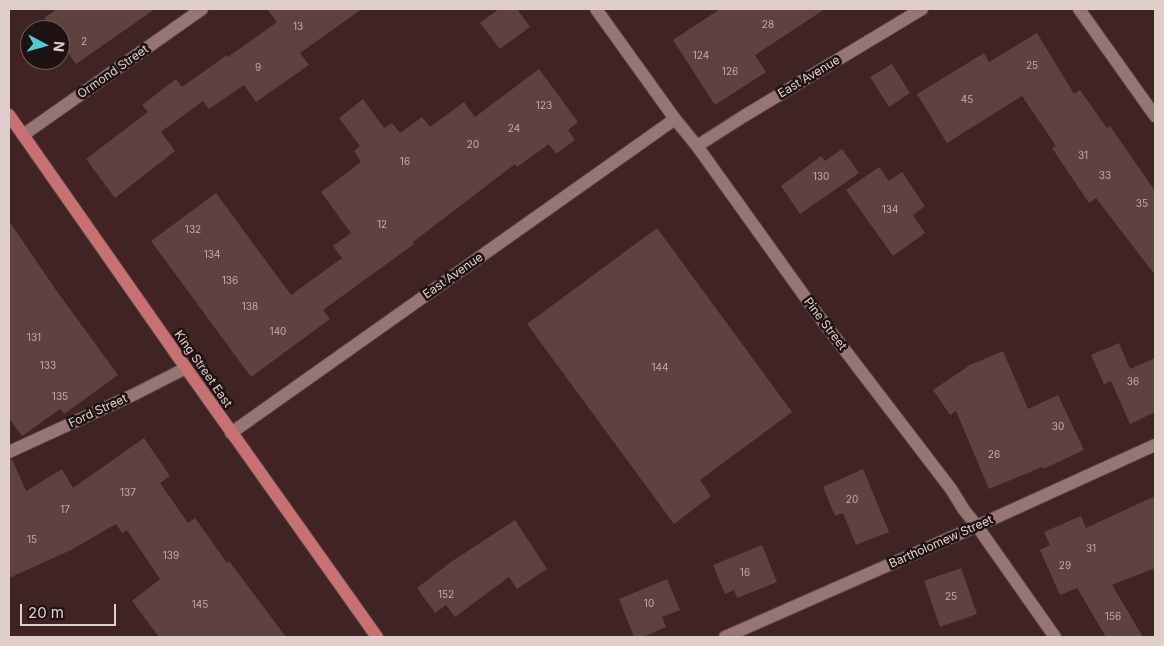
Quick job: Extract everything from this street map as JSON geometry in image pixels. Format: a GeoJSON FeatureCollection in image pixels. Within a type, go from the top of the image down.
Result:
{"type":"FeatureCollection","features":[{"type":"Feature","properties":{"kind":"main road","name":"King Street East"},"geometry":{"type":"LineString","coordinates":[[9,115],[231,433],[377,637]]}},
{"type":"Feature","properties":{"kind":"street","name":"Ormond Street"},"geometry":{"type":"LineString","coordinates":[[23,135],[202,9]]}},
{"type":"Feature","properties":{"kind":"street","name":"Pine Street"},"geometry":{"type":"LineString","coordinates":[[596,9],[818,315],[951,489],[1055,637]]}},
{"type":"Feature","properties":{"kind":"street","name":"East Avenue"},"geometry":{"type":"LineString","coordinates":[[697,146],[922,9]]}},
{"type":"Feature","properties":{"kind":"street"},"geometry":{"type":"LineString","coordinates":[[1079,9],[1155,116]]}},
{"type":"Feature","properties":{"kind":"street","name":"East Avenue"},"geometry":{"type":"LineString","coordinates":[[231,433],[676,119]]}},
{"type":"Feature","properties":{"kind":"street","name":"Ford Street"},"geometry":{"type":"LineString","coordinates":[[9,452],[135,394],[186,368]]}},
{"type":"Feature","properties":{"kind":"street","name":"Bartholomew Street"},"geometry":{"type":"LineString","coordinates":[[725,637],[1155,445]]}},
{"type":"Feature","properties":{"kind":"building"},"geometry":{"type":"Polygon","coordinates":[[[57,9],[155,9],[76,64],[70,55],[70,20],[45,20],[44,18],[57,9]]]}},
{"type":"Feature","properties":{"kind":"building"},"geometry":{"type":"Polygon","coordinates":[[[267,9],[362,9],[300,53],[309,65],[256,102],[244,85],[209,109],[203,101],[161,132],[175,151],[115,198],[86,159],[148,112],[142,105],[176,79],[182,87],[277,22],[267,9]]]}},
{"type":"Feature","properties":{"kind":"building"},"geometry":{"type":"Polygon","coordinates":[[[499,9],[517,9],[530,27],[500,49],[480,23],[499,9]]]}},
{"type":"Feature","properties":{"kind":"building"},"geometry":{"type":"Polygon","coordinates":[[[720,9],[825,9],[755,55],[766,72],[715,105],[673,40],[720,9]]]}},
{"type":"Feature","properties":{"kind":"building"},"geometry":{"type":"Polygon","coordinates":[[[1037,33],[1074,94],[1080,90],[1107,128],[1110,126],[1155,191],[1155,275],[1096,198],[1089,203],[1052,148],[1056,146],[1022,96],[947,143],[917,94],[984,53],[989,62],[1037,33]]]}},
{"type":"Feature","properties":{"kind":"building"},"geometry":{"type":"Polygon","coordinates":[[[892,64],[910,93],[889,107],[870,77],[892,64]]]}},
{"type":"Feature","properties":{"kind":"building"},"geometry":{"type":"Polygon","coordinates":[[[539,69],[578,122],[568,130],[575,140],[556,154],[549,144],[517,167],[515,164],[413,242],[414,244],[323,310],[330,319],[251,377],[151,241],[216,193],[291,295],[342,258],[333,246],[351,233],[321,192],[361,162],[354,151],[360,146],[339,118],[363,99],[384,128],[392,123],[400,133],[422,117],[430,127],[464,102],[475,117],[539,69]]]}},
{"type":"Feature","properties":{"kind":"building"},"geometry":{"type":"Polygon","coordinates":[[[842,149],[859,173],[800,214],[781,186],[821,156],[825,161],[842,149]]]}},
{"type":"Feature","properties":{"kind":"building"},"geometry":{"type":"Polygon","coordinates":[[[879,167],[889,181],[902,172],[925,206],[913,215],[925,233],[893,256],[846,190],[879,167]]]}},
{"type":"Feature","properties":{"kind":"building"},"geometry":{"type":"Polygon","coordinates":[[[9,221],[118,375],[64,414],[60,409],[22,436],[9,418],[9,221]]]}},
{"type":"Feature","properties":{"kind":"building"},"geometry":{"type":"Polygon","coordinates":[[[657,228],[792,412],[700,480],[711,496],[674,524],[527,324],[657,228]]]}},
{"type":"Feature","properties":{"kind":"building"},"geometry":{"type":"Polygon","coordinates":[[[1119,343],[1130,369],[1155,358],[1155,412],[1130,424],[1111,381],[1104,384],[1091,355],[1119,343]]]}},
{"type":"Feature","properties":{"kind":"building"},"geometry":{"type":"Polygon","coordinates":[[[1003,351],[1028,409],[1058,395],[1084,450],[1043,469],[1042,467],[989,489],[956,411],[950,415],[933,390],[970,365],[1003,351]]]}},
{"type":"Feature","properties":{"kind":"building"},"geometry":{"type":"Polygon","coordinates":[[[144,438],[170,476],[160,483],[188,523],[195,518],[227,563],[229,561],[286,637],[159,637],[132,601],[160,579],[127,530],[122,533],[116,524],[71,550],[9,578],[9,460],[12,459],[26,491],[62,469],[73,488],[144,438]]]}},
{"type":"Feature","properties":{"kind":"building"},"geometry":{"type":"Polygon","coordinates":[[[863,469],[889,532],[856,545],[843,513],[835,516],[823,487],[863,469]]]}},
{"type":"Feature","properties":{"kind":"building"},"geometry":{"type":"Polygon","coordinates":[[[1155,496],[1155,568],[1112,585],[1143,637],[1106,637],[1077,588],[1060,595],[1040,550],[1050,545],[1044,532],[1081,516],[1086,528],[1155,496]]]}},
{"type":"Feature","properties":{"kind":"building"},"geometry":{"type":"Polygon","coordinates":[[[515,520],[547,569],[517,589],[509,577],[455,617],[446,605],[435,613],[417,588],[451,562],[515,520]]]}},
{"type":"Feature","properties":{"kind":"building"},"geometry":{"type":"Polygon","coordinates":[[[762,545],[777,582],[737,598],[734,590],[725,594],[713,565],[762,545]]]}},
{"type":"Feature","properties":{"kind":"building"},"geometry":{"type":"Polygon","coordinates":[[[961,568],[977,614],[940,627],[924,581],[961,568]]]}},
{"type":"Feature","properties":{"kind":"building"},"geometry":{"type":"Polygon","coordinates":[[[667,579],[680,610],[662,617],[666,627],[643,637],[634,637],[619,599],[667,579]]]}}]}
